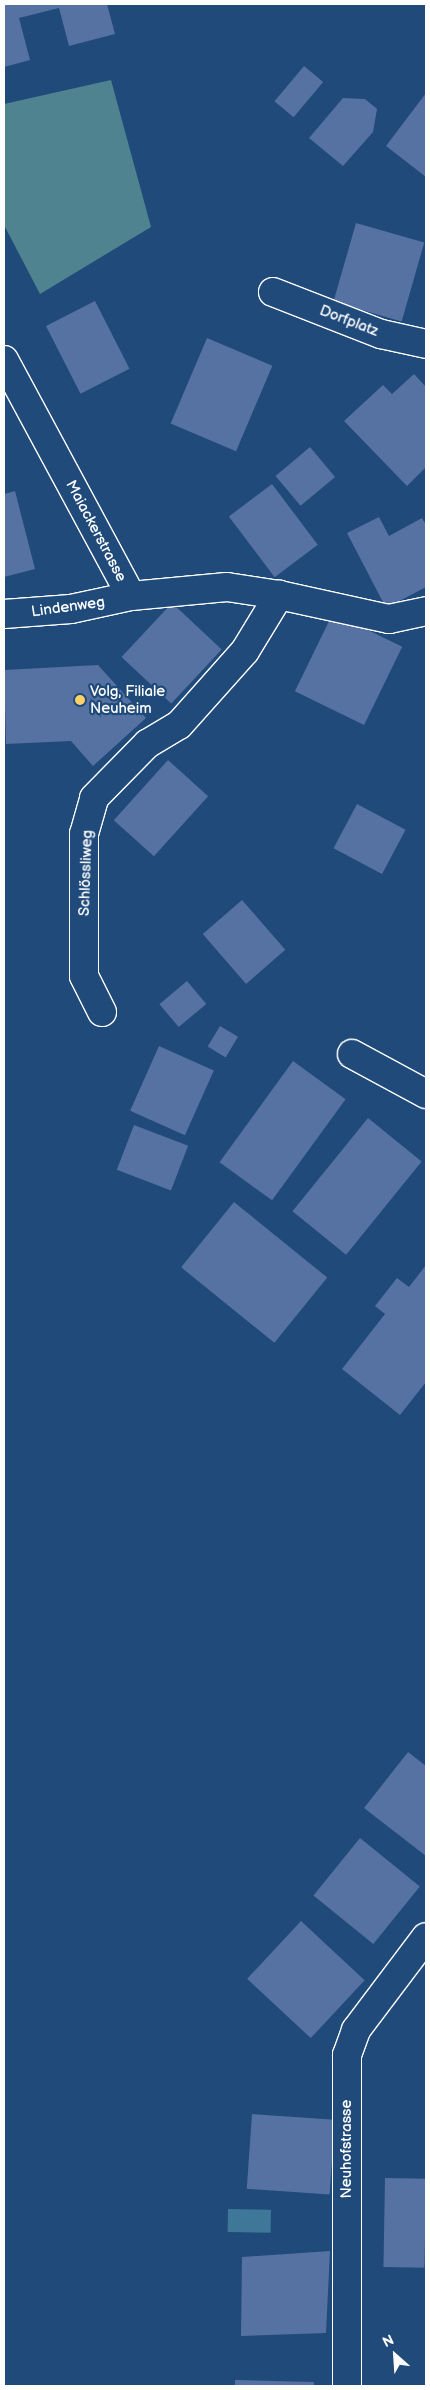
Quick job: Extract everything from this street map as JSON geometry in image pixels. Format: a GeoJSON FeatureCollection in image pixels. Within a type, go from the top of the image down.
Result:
{"type":"FeatureCollection","features":[{"type":"Feature","properties":{"kind":"street","name":"Dorfplatz"},"geometry":{"type":"LineString","coordinates":[[273,292],[381,334],[426,344]]}},
{"type":"Feature","properties":{"kind":"street","name":"Maiackerstrasse"},"geometry":{"type":"LineString","coordinates":[[4,360],[131,596],[227,587],[279,595],[389,619],[426,611]]}},
{"type":"Feature","properties":{"kind":"street","name":"Schlössliweg"},"geometry":{"type":"LineString","coordinates":[[102,1012],[84,976],[84,834],[94,798],[147,744],[179,725],[245,651],[279,595]]}},
{"type":"Feature","properties":{"kind":"street","name":"Lindenweg"},"geometry":{"type":"LineString","coordinates":[[4,614],[71,609],[131,596]]}},
{"type":"Feature","properties":{"kind":"street"},"geometry":{"type":"LineString","coordinates":[[352,1054],[426,1094]]}},
{"type":"Feature","properties":{"kind":"street","name":"Neuhofstrasse"},"geometry":{"type":"LineString","coordinates":[[347,2386],[347,2055],[356,2030],[426,1937]]}},
{"type":"Feature","properties":{"kind":"green space"},"geometry":{"type":"Polygon","coordinates":[[[111,80],[151,227],[40,294],[4,225],[4,104],[111,80]]]}},
{"type":"Feature","properties":{"kind":"water"},"geometry":{"type":"Polygon","coordinates":[[[228,2209],[271,2210],[271,2233],[228,2232],[228,2209]]]}},
{"type":"Feature","properties":{"kind":"building"},"geometry":{"type":"Polygon","coordinates":[[[4,4],[107,4],[115,34],[69,46],[59,8],[19,18],[30,60],[4,67],[4,4]]]}},
{"type":"Feature","properties":{"kind":"building"},"geometry":{"type":"Polygon","coordinates":[[[304,66],[323,82],[294,117],[274,101],[304,66]]]}},
{"type":"Feature","properties":{"kind":"building"},"geometry":{"type":"Polygon","coordinates":[[[426,93],[426,177],[386,146],[426,93]]]}},
{"type":"Feature","properties":{"kind":"building"},"geometry":{"type":"Polygon","coordinates":[[[343,98],[365,99],[377,109],[373,132],[343,166],[309,138],[343,98]]]}},
{"type":"Feature","properties":{"kind":"building"},"geometry":{"type":"Polygon","coordinates":[[[356,223],[424,243],[402,321],[333,302],[356,223]]]}},
{"type":"Feature","properties":{"kind":"building"},"geometry":{"type":"Polygon","coordinates":[[[95,301],[130,369],[80,394],[46,326],[95,301]]]}},
{"type":"Feature","properties":{"kind":"building"},"geometry":{"type":"Polygon","coordinates":[[[207,338],[272,366],[236,451],[171,424],[207,338]]]}},
{"type":"Feature","properties":{"kind":"building"},"geometry":{"type":"Polygon","coordinates":[[[414,374],[426,387],[426,467],[407,486],[344,421],[383,385],[392,394],[414,374]]]}},
{"type":"Feature","properties":{"kind":"building"},"geometry":{"type":"Polygon","coordinates":[[[310,447],[335,477],[301,506],[276,476],[310,447]]]}},
{"type":"Feature","properties":{"kind":"building"},"geometry":{"type":"Polygon","coordinates":[[[272,484],[318,545],[275,577],[229,516],[272,484]]]}},
{"type":"Feature","properties":{"kind":"building"},"geometry":{"type":"Polygon","coordinates":[[[15,491],[35,569],[4,577],[4,494],[15,491]]]}},
{"type":"Feature","properties":{"kind":"building"},"geometry":{"type":"Polygon","coordinates":[[[379,517],[389,536],[422,518],[426,525],[426,587],[386,608],[347,533],[379,517]]]}},
{"type":"Feature","properties":{"kind":"building"},"geometry":{"type":"Polygon","coordinates":[[[172,603],[222,649],[171,703],[122,657],[172,603]]]}},
{"type":"Feature","properties":{"kind":"building"},"geometry":{"type":"Polygon","coordinates":[[[333,613],[402,647],[364,725],[295,691],[333,613]]]}},
{"type":"Feature","properties":{"kind":"building"},"geometry":{"type":"Polygon","coordinates":[[[98,665],[146,718],[93,766],[71,741],[6,744],[4,670],[98,665]]]}},
{"type":"Feature","properties":{"kind":"building"},"geometry":{"type":"Polygon","coordinates":[[[168,760],[208,796],[154,856],[114,820],[168,760]]]}},
{"type":"Feature","properties":{"kind":"building"},"geometry":{"type":"Polygon","coordinates":[[[357,804],[406,830],[382,874],[334,848],[357,804]]]}},
{"type":"Feature","properties":{"kind":"building"},"geometry":{"type":"Polygon","coordinates":[[[242,900],[285,950],[246,984],[203,934],[242,900]]]}},
{"type":"Feature","properties":{"kind":"building"},"geometry":{"type":"Polygon","coordinates":[[[187,981],[206,1004],[179,1027],[159,1004],[187,981]]]}},
{"type":"Feature","properties":{"kind":"building"},"geometry":{"type":"Polygon","coordinates":[[[220,1026],[238,1037],[226,1057],[208,1047],[220,1026]]]}},
{"type":"Feature","properties":{"kind":"building"},"geometry":{"type":"Polygon","coordinates":[[[159,1046],[214,1070],[185,1135],[130,1111],[159,1046]]]}},
{"type":"Feature","properties":{"kind":"building"},"geometry":{"type":"Polygon","coordinates":[[[293,1061],[346,1099],[272,1200],[220,1162],[293,1061]]]}},
{"type":"Feature","properties":{"kind":"building"},"geometry":{"type":"Polygon","coordinates":[[[368,1118],[422,1161],[346,1255],[292,1211],[368,1118]]]}},
{"type":"Feature","properties":{"kind":"building"},"geometry":{"type":"Polygon","coordinates":[[[134,1125],[188,1146],[171,1191],[117,1170],[134,1125]]]}},
{"type":"Feature","properties":{"kind":"building"},"geometry":{"type":"Polygon","coordinates":[[[234,1202],[327,1278],[274,1343],[181,1267],[234,1202]]]}},
{"type":"Feature","properties":{"kind":"building"},"geometry":{"type":"Polygon","coordinates":[[[426,1265],[426,1382],[400,1415],[342,1369],[385,1314],[375,1306],[397,1278],[409,1287],[426,1265]]]}},
{"type":"Feature","properties":{"kind":"building"},"geometry":{"type":"Polygon","coordinates":[[[408,1752],[426,1766],[426,1856],[364,1808],[408,1752]]]}},
{"type":"Feature","properties":{"kind":"building"},"geometry":{"type":"Polygon","coordinates":[[[360,1838],[420,1886],[373,1944],[313,1896],[360,1838]]]}},
{"type":"Feature","properties":{"kind":"building"},"geometry":{"type":"Polygon","coordinates":[[[301,1921],[365,1980],[311,2038],[247,1979],[301,1921]]]}},
{"type":"Feature","properties":{"kind":"building"},"geometry":{"type":"Polygon","coordinates":[[[252,2114],[335,2120],[330,2195],[247,2189],[252,2114]]]}},
{"type":"Feature","properties":{"kind":"building"},"geometry":{"type":"Polygon","coordinates":[[[385,2178],[426,2179],[424,2268],[383,2267],[385,2178]]]}},
{"type":"Feature","properties":{"kind":"building"},"geometry":{"type":"Polygon","coordinates":[[[330,2251],[326,2333],[241,2336],[242,2257],[330,2251]]]}},
{"type":"Feature","properties":{"kind":"building"},"geometry":{"type":"Polygon","coordinates":[[[235,2380],[314,2382],[314,2386],[235,2386],[235,2380]]]}},
{"type":"Feature","properties":{"kind":"place","name":"Volg, Filiale Neuheim"},"geometry":{"type":"Point","coordinates":[80,700]}}]}
